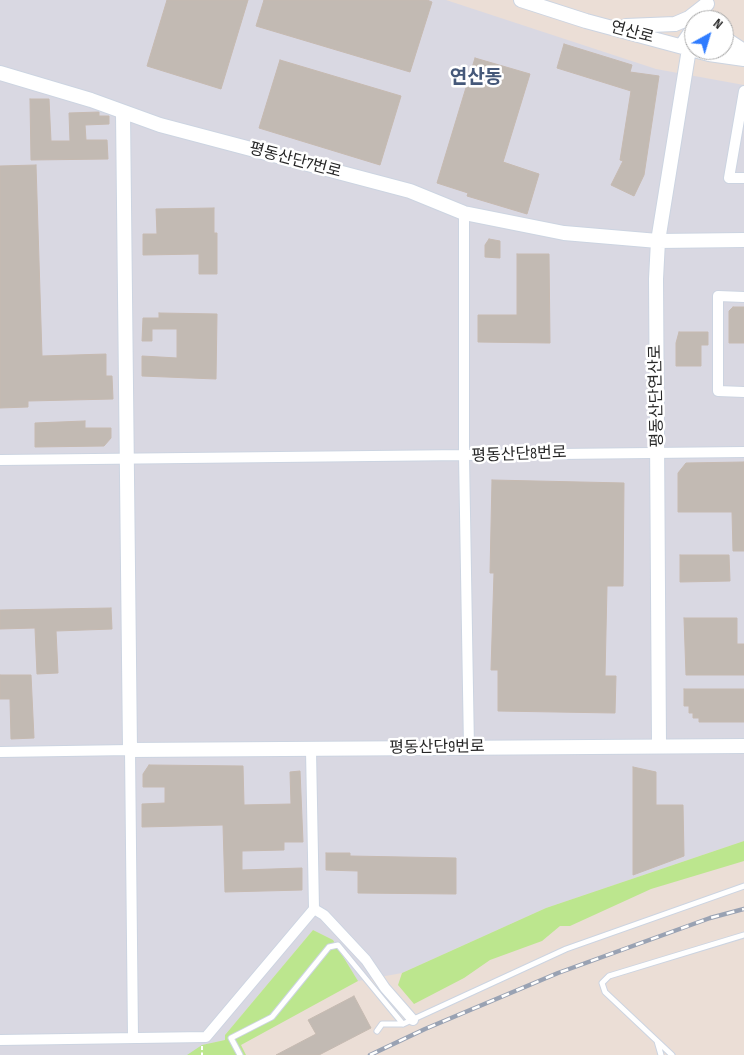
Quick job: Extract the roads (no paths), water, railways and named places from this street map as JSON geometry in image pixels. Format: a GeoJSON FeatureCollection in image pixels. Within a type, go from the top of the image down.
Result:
{"type":"FeatureCollection","features":[{"type":"Feature","properties":{"kind":"street","name":"연산로"},"geometry":{"type":"LineString","coordinates":[[521,0],[602,25],[684,47]]}},
{"type":"Feature","properties":{"kind":"street"},"geometry":{"type":"LineString","coordinates":[[602,25],[646,27],[675,24],[689,18],[709,2]]}},
{"type":"Feature","properties":{"kind":"street","name":"평동산단연산로"},"geometry":{"type":"LineString","coordinates":[[659,746],[656,279],[658,241],[684,47]]}},
{"type":"Feature","properties":{"kind":"street","name":"평동산단7번로"},"geometry":{"type":"LineString","coordinates":[[0,72],[91,100],[160,125],[410,191],[464,213],[564,232],[658,241],[744,240]]}},
{"type":"Feature","properties":{"kind":"street"},"geometry":{"type":"LineString","coordinates":[[744,91],[729,178],[744,178]]}},
{"type":"Feature","properties":{"kind":"street"},"geometry":{"type":"LineString","coordinates":[[123,113],[133,1038]]}},
{"type":"Feature","properties":{"kind":"street"},"geometry":{"type":"LineString","coordinates":[[0,460],[128,457],[464,455],[464,213]]}},
{"type":"Feature","properties":{"kind":"street"},"geometry":{"type":"LineString","coordinates":[[744,296],[718,296],[718,391],[744,392]]}},
{"type":"Feature","properties":{"kind":"street","name":"평동산단8번로"},"geometry":{"type":"LineString","coordinates":[[469,748],[464,455],[744,452]]}},
{"type":"Feature","properties":{"kind":"street","name":"평동산단9번로"},"geometry":{"type":"LineString","coordinates":[[130,750],[744,746]]}},
{"type":"Feature","properties":{"kind":"street"},"geometry":{"type":"LineString","coordinates":[[0,752],[130,750]]}},
{"type":"Feature","properties":{"kind":"street"},"geometry":{"type":"LineString","coordinates":[[0,1040],[206,1036],[314,908],[311,750]]}},
{"type":"Feature","properties":{"kind":"street"},"geometry":{"type":"LineString","coordinates":[[314,908],[366,960],[385,988],[413,1020]]}},
{"type":"Feature","properties":{"kind":"lane"},"geometry":{"type":"LineString","coordinates":[[376,1031],[382,1024],[403,1024],[413,1020],[566,949],[744,886]]}},
{"type":"Feature","properties":{"kind":"lane"},"geometry":{"type":"LineString","coordinates":[[672,1055],[605,992],[602,987],[604,980],[609,976],[744,935]]}},
{"type":"Feature","properties":{"kind":"lane"},"geometry":{"type":"LineString","coordinates":[[240,1055],[231,1038],[272,1017],[329,947],[338,945],[403,1024]]}},
{"type":"Feature","properties":{"kind":"lane"},"geometry":{"type":"LineString","coordinates":[[657,1040],[661,1055]]}},
{"type":"Feature","properties":{"kind":"railway"},"geometry":{"type":"LineString","coordinates":[[370,1055],[425,1029],[558,973],[710,918],[744,909]]}},
{"type":"Feature","properties":{"kind":"district","name":"연산동"},"geometry":{"type":"Point","coordinates":[476,78]}}]}
